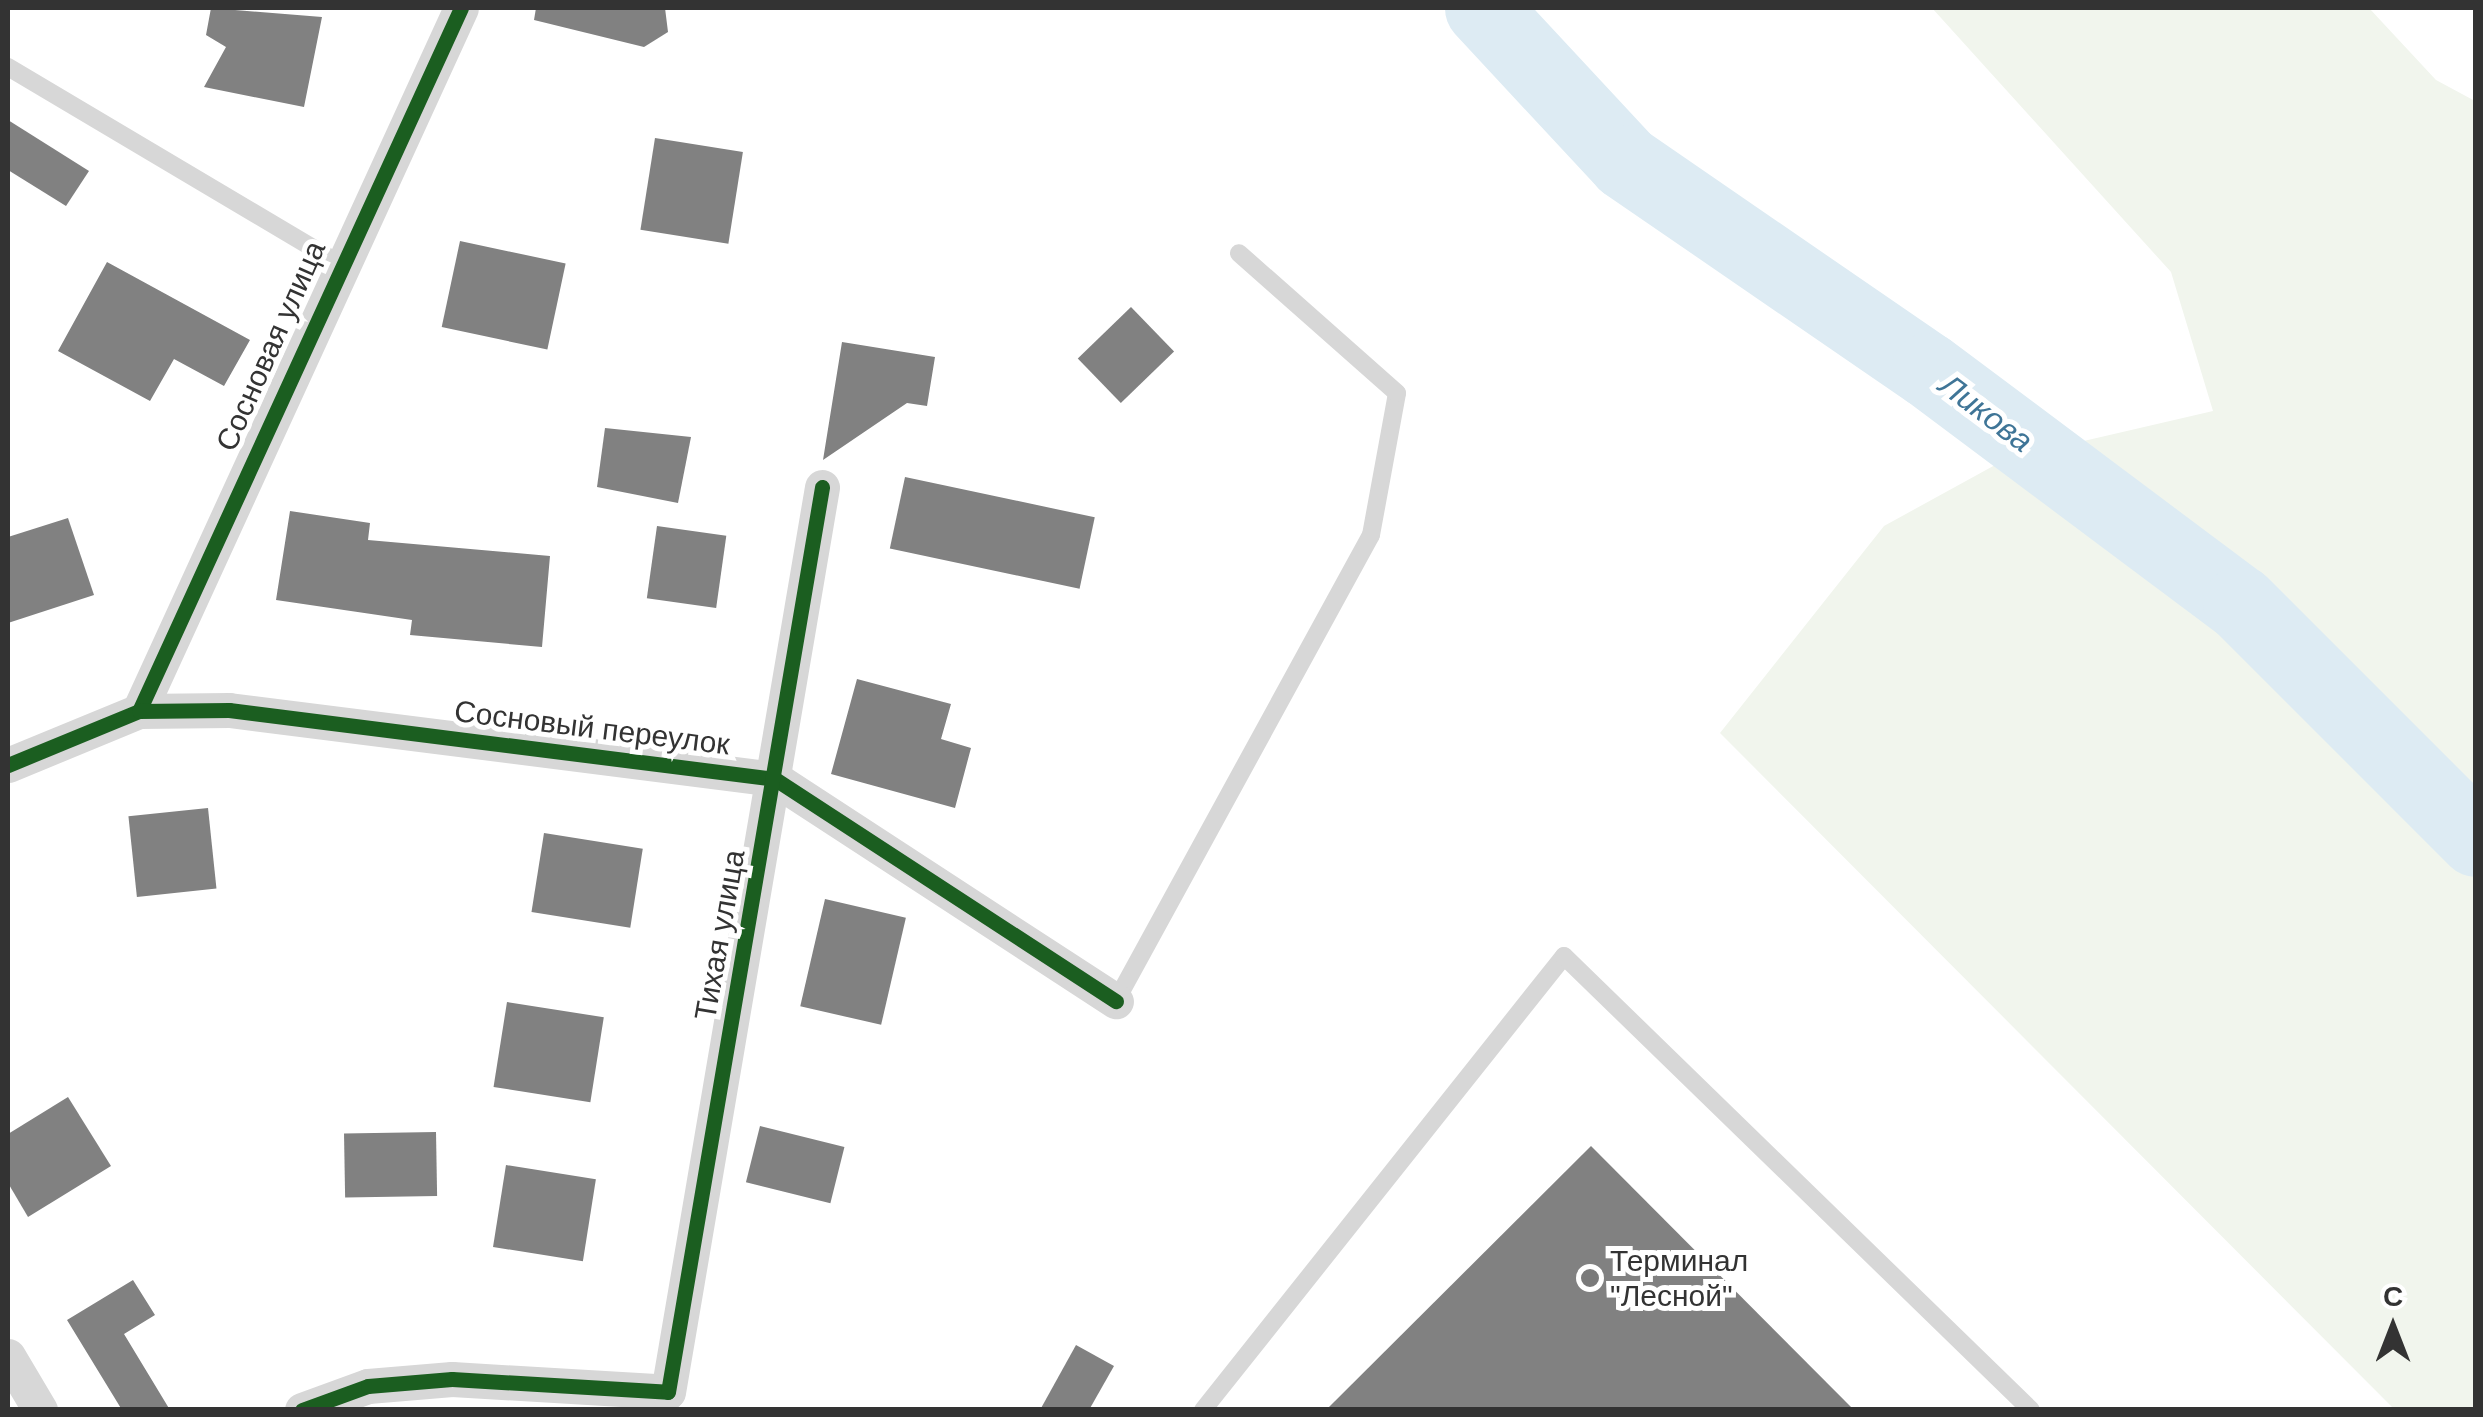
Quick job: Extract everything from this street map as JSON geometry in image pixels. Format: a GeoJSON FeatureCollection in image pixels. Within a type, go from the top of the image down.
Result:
{"type":"FeatureCollection","features":[{"type":"Feature","properties":{"kind":"street","name":"Сосновая улица"},"geometry":{"type":"LineString","coordinates":[[139,711],[338,263],[461,8]]}},
{"type":"Feature","properties":{"kind":"street","name":"Тихая улица"},"geometry":{"type":"LineString","coordinates":[[302,1410],[368,1386],[452,1379],[668,1392],[822,487]]}},
{"type":"Feature","properties":{"kind":"street","name":"Сосновый переулок"},"geometry":{"type":"LineString","coordinates":[[8,765],[139,711],[229,710],[774,779],[1116,1001]]}},
{"type":"Feature","properties":{"kind":"street"},"geometry":{"type":"LineString","coordinates":[[8,1356],[40,1410]]}},
{"type":"Feature","properties":{"kind":"lane"},"geometry":{"type":"LineString","coordinates":[[8,67],[338,263]]}},
{"type":"Feature","properties":{"kind":"lane"},"geometry":{"type":"LineString","coordinates":[[1116,1001],[1371,536],[1397,393],[1238,253]]}},
{"type":"Feature","properties":{"kind":"lane"},"geometry":{"type":"LineString","coordinates":[[1204,1410],[1564,956],[2031,1410]]}},
{"type":"Feature","properties":{"kind":"shaded area"},"geometry":{"type":"Polygon","coordinates":[[[1932,8],[2369,8],[2436,80],[2475,101],[2475,1409],[2394,1409],[1720,733],[1884,526],[2006,459],[2213,411],[2171,272],[1932,8]]]}},
{"type":"Feature","properties":{"kind":"building"},"geometry":{"type":"Polygon","coordinates":[[[211,8],[322,17],[304,107],[204,87],[226,47],[206,35],[211,8]]]}},
{"type":"Feature","properties":{"kind":"building"},"geometry":{"type":"Polygon","coordinates":[[[536,8],[665,8],[668,32],[644,47],[534,20],[536,8]]]}},
{"type":"Feature","properties":{"kind":"building"},"geometry":{"type":"Polygon","coordinates":[[[8,120],[89,171],[66,206],[8,170],[8,120]]]}},
{"type":"Feature","properties":{"kind":"building"},"geometry":{"type":"Polygon","coordinates":[[[655,138],[743,152],[728,244],[640,230],[655,138]]]}},
{"type":"Feature","properties":{"kind":"building"},"geometry":{"type":"Polygon","coordinates":[[[460,241],[566,263],[547,350],[442,327],[460,241]]]}},
{"type":"Feature","properties":{"kind":"building"},"geometry":{"type":"Polygon","coordinates":[[[107,262],[250,340],[224,386],[174,359],[150,401],[58,351],[107,262]]]}},
{"type":"Feature","properties":{"kind":"building"},"geometry":{"type":"Polygon","coordinates":[[[1131,307],[1174,352],[1121,403],[1078,358],[1131,307]]]}},
{"type":"Feature","properties":{"kind":"building"},"geometry":{"type":"Polygon","coordinates":[[[842,342],[935,357],[927,406],[907,403],[823,460],[842,342]]]}},
{"type":"Feature","properties":{"kind":"building"},"geometry":{"type":"Polygon","coordinates":[[[605,428],[691,437],[678,503],[597,487],[605,428]]]}},
{"type":"Feature","properties":{"kind":"building"},"geometry":{"type":"Polygon","coordinates":[[[905,477],[1095,517],[1080,589],[890,548],[905,477]]]}},
{"type":"Feature","properties":{"kind":"building"},"geometry":{"type":"Polygon","coordinates":[[[290,511],[370,523],[368,540],[550,556],[542,647],[410,635],[412,620],[276,600],[290,511]]]}},
{"type":"Feature","properties":{"kind":"building"},"geometry":{"type":"Polygon","coordinates":[[[68,518],[94,595],[8,623],[8,537],[68,518]]]}},
{"type":"Feature","properties":{"kind":"building"},"geometry":{"type":"Polygon","coordinates":[[[657,526],[726,536],[716,608],[647,598],[657,526]]]}},
{"type":"Feature","properties":{"kind":"building"},"geometry":{"type":"Polygon","coordinates":[[[857,679],[951,704],[941,739],[971,748],[955,808],[831,774],[857,679]]]}},
{"type":"Feature","properties":{"kind":"building"},"geometry":{"type":"Polygon","coordinates":[[[208,808],[216,889],[137,897],[128,816],[208,808]]]}},
{"type":"Feature","properties":{"kind":"building"},"geometry":{"type":"Polygon","coordinates":[[[544,833],[643,849],[630,928],[531,912],[544,833]]]}},
{"type":"Feature","properties":{"kind":"building"},"geometry":{"type":"Polygon","coordinates":[[[825,899],[906,918],[881,1025],[800,1006],[825,899]]]}},
{"type":"Feature","properties":{"kind":"building"},"geometry":{"type":"Polygon","coordinates":[[[507,1002],[604,1017],[590,1102],[494,1087],[507,1002]]]}},
{"type":"Feature","properties":{"kind":"building"},"geometry":{"type":"Polygon","coordinates":[[[68,1097],[111,1166],[28,1217],[8,1183],[8,1134],[68,1097]]]}},
{"type":"Feature","properties":{"kind":"building"},"geometry":{"type":"Polygon","coordinates":[[[760,1126],[844,1147],[830,1203],[746,1182],[760,1126]]]}},
{"type":"Feature","properties":{"kind":"building"},"geometry":{"type":"Polygon","coordinates":[[[436,1132],[437,1196],[345,1198],[344,1134],[436,1132]]]}},
{"type":"Feature","properties":{"kind":"building","name":"Терминал \"Лесной\""},"geometry":{"type":"Polygon","coordinates":[[[1591,1146],[1854,1410],[1326,1410],[1591,1146]]]}},
{"type":"Feature","properties":{"kind":"building"},"geometry":{"type":"Polygon","coordinates":[[[506,1165],[596,1179],[583,1261],[493,1247],[506,1165]]]}},
{"type":"Feature","properties":{"kind":"building"},"geometry":{"type":"Polygon","coordinates":[[[133,1280],[155,1315],[124,1334],[170,1410],[122,1410],[67,1320],[133,1280]]]}},
{"type":"Feature","properties":{"kind":"building"},"geometry":{"type":"Polygon","coordinates":[[[1076,1345],[1114,1366],[1089,1410],[1040,1410],[1076,1345]]]}},
{"type":"Feature","properties":{"kind":"waterway","name":"Ликова"},"geometry":{"type":"LineString","coordinates":[[1482,8],[1625,162],[1928,370],[2240,603],[2476,839]]}},
{"type":"Feature","properties":{"kind":"cycle path"},"geometry":{"type":"LineString","coordinates":[[139,711],[461,8]]}},
{"type":"Feature","properties":{"kind":"cycle path"},"geometry":{"type":"LineString","coordinates":[[302,1410],[368,1386],[452,1379],[668,1392],[822,487]]}},
{"type":"Feature","properties":{"kind":"cycle path"},"geometry":{"type":"LineString","coordinates":[[8,765],[139,711],[229,710],[775,779],[1116,1001]]}},
{"type":"Feature","properties":{"kind":"place","name":"Терминал \"Лесной\""},"geometry":{"type":"Point","coordinates":[1590,1278]}}]}
